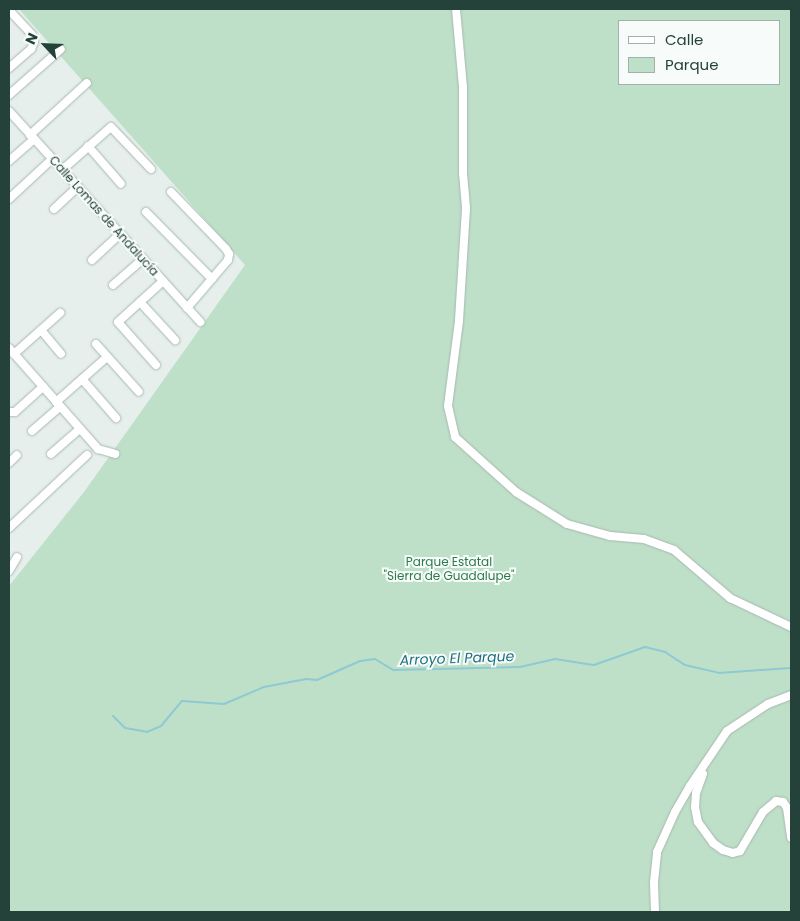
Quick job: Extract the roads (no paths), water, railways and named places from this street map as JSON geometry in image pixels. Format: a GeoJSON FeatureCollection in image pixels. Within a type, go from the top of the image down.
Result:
{"type":"FeatureCollection","features":[{"type":"Feature","properties":{"kind":"street"},"geometry":{"type":"LineString","coordinates":[[456,9],[463,87],[463,173],[466,209],[459,320],[448,406],[455,437],[516,492],[567,524],[610,536],[644,539],[674,550],[730,598],[791,627]]}},
{"type":"Feature","properties":{"kind":"street"},"geometry":{"type":"LineString","coordinates":[[9,10],[32,35],[34,42],[31,49],[10,64]]}},
{"type":"Feature","properties":{"kind":"street"},"geometry":{"type":"LineString","coordinates":[[9,95],[61,48]]}},
{"type":"Feature","properties":{"kind":"street"},"geometry":{"type":"LineString","coordinates":[[9,161],[87,83]]}},
{"type":"Feature","properties":{"kind":"street","name":"Calle Lomas de Andalucía"},"geometry":{"type":"LineString","coordinates":[[9,112],[200,322]]}},
{"type":"Feature","properties":{"kind":"street"},"geometry":{"type":"LineString","coordinates":[[62,170],[107,129],[114,128],[152,169]]}},
{"type":"Feature","properties":{"kind":"street"},"geometry":{"type":"LineString","coordinates":[[88,146],[121,184]]}},
{"type":"Feature","properties":{"kind":"street"},"geometry":{"type":"LineString","coordinates":[[9,199],[52,159]]}},
{"type":"Feature","properties":{"kind":"street"},"geometry":{"type":"LineString","coordinates":[[54,209],[78,187]]}},
{"type":"Feature","properties":{"kind":"street"},"geometry":{"type":"LineString","coordinates":[[171,192],[226,248],[229,254],[228,260],[187,308]]}},
{"type":"Feature","properties":{"kind":"street"},"geometry":{"type":"LineString","coordinates":[[146,212],[212,279]]}},
{"type":"Feature","properties":{"kind":"street"},"geometry":{"type":"LineString","coordinates":[[92,260],[120,234]]}},
{"type":"Feature","properties":{"kind":"street"},"geometry":{"type":"LineString","coordinates":[[113,285],[143,259]]}},
{"type":"Feature","properties":{"kind":"street"},"geometry":{"type":"LineString","coordinates":[[156,365],[118,324],[119,320],[163,281]]}},
{"type":"Feature","properties":{"kind":"street"},"geometry":{"type":"LineString","coordinates":[[140,302],[174,340]]}},
{"type":"Feature","properties":{"kind":"street"},"geometry":{"type":"LineString","coordinates":[[60,313],[41,330],[11,351],[98,449],[115,454]]}},
{"type":"Feature","properties":{"kind":"street"},"geometry":{"type":"LineString","coordinates":[[41,330],[61,354]]}},
{"type":"Feature","properties":{"kind":"street"},"geometry":{"type":"LineString","coordinates":[[96,344],[139,392]]}},
{"type":"Feature","properties":{"kind":"street"},"geometry":{"type":"LineString","coordinates":[[32,431],[82,379],[107,357]]}},
{"type":"Feature","properties":{"kind":"street"},"geometry":{"type":"LineString","coordinates":[[82,379],[116,418]]}},
{"type":"Feature","properties":{"kind":"street"},"geometry":{"type":"LineString","coordinates":[[9,412],[14,412],[42,387]]}},
{"type":"Feature","properties":{"kind":"street"},"geometry":{"type":"LineString","coordinates":[[51,454],[80,429]]}},
{"type":"Feature","properties":{"kind":"street"},"geometry":{"type":"LineString","coordinates":[[9,463],[17,455]]}},
{"type":"Feature","properties":{"kind":"street"},"geometry":{"type":"LineString","coordinates":[[9,528],[87,455]]}},
{"type":"Feature","properties":{"kind":"street"},"geometry":{"type":"LineString","coordinates":[[9,571],[17,556]]}},
{"type":"Feature","properties":{"kind":"street"},"geometry":{"type":"LineString","coordinates":[[655,912],[654,874],[657,852],[677,808],[728,732],[768,704],[791,695]]}},
{"type":"Feature","properties":{"kind":"street"},"geometry":{"type":"LineString","coordinates":[[706,765],[696,792],[695,807],[698,822],[708,839],[723,850],[733,853],[740,851],[763,812],[776,801],[784,802],[787,808],[791,838]]}},
{"type":"Feature","properties":{"kind":"waterway","name":"Arroyo El Parque"},"geometry":{"type":"LineString","coordinates":[[113,716],[125,728],[147,732],[161,726],[182,701],[224,704],[264,687],[306,679],[317,680],[360,661],[375,659],[393,670],[520,667],[555,659],[594,665],[645,647],[665,652],[685,665],[719,673],[791,668]]}},
{"type":"Feature","properties":{"kind":"park label","name":"Parque Estatal \"Sierra de Guadalupe\""},"geometry":{"type":"Point","coordinates":[449,569]}}]}
